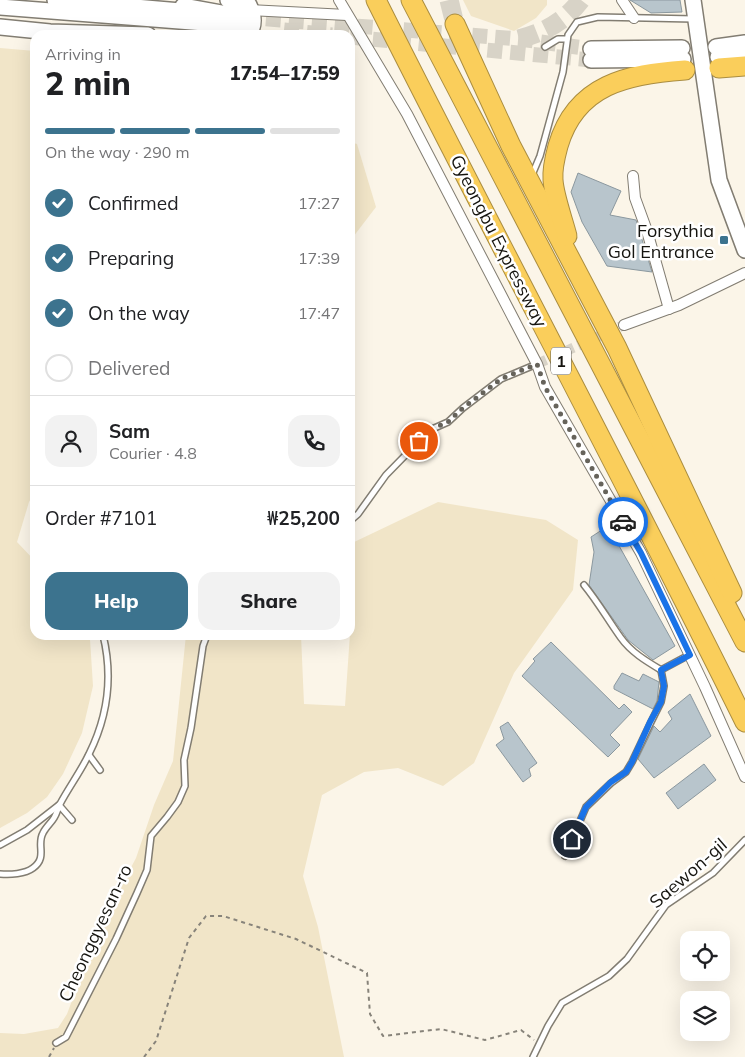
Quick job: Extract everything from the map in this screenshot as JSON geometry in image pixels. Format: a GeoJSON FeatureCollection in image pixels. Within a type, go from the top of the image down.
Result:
{"type":"FeatureCollection","features":[{"type":"Feature","properties":{"kind":"highway"},"geometry":{"type":"LineString","coordinates":[[365,0],[403,54]]}},
{"type":"Feature","properties":{"kind":"highway","name":"Gyeongbu Expressway"},"geometry":{"type":"LineString","coordinates":[[376,0],[662,555],[745,722]]}},
{"type":"Feature","properties":{"kind":"highway","name":"Gyeongbu Expressway"},"geometry":{"type":"LineString","coordinates":[[411,0],[745,642]]}},
{"type":"Feature","properties":{"kind":"highway"},"geometry":{"type":"LineString","coordinates":[[455,24],[511,146],[602,320]]}},
{"type":"Feature","properties":{"kind":"highway"},"geometry":{"type":"LineString","coordinates":[[718,57],[745,66]]}},
{"type":"Feature","properties":{"kind":"highway"},"geometry":{"type":"LineString","coordinates":[[683,59],[612,83],[596,92],[582,104],[571,116],[563,131],[555,159],[553,180],[569,245],[602,320],[726,579],[745,629]]}},
{"type":"Feature","properties":{"kind":"main road"},"geometry":{"type":"LineString","coordinates":[[55,0],[246,22]]}},
{"type":"Feature","properties":{"kind":"main road"},"geometry":{"type":"LineString","coordinates":[[133,0],[165,2],[246,22]]}},
{"type":"Feature","properties":{"kind":"main road"},"geometry":{"type":"LineString","coordinates":[[228,0],[249,5],[246,22]]}},
{"type":"Feature","properties":{"kind":"main road"},"geometry":{"type":"LineString","coordinates":[[693,0],[719,180],[745,250]]}},
{"type":"Feature","properties":{"kind":"main road"},"geometry":{"type":"LineString","coordinates":[[0,7],[151,20]]}},
{"type":"Feature","properties":{"kind":"main road"},"geometry":{"type":"LineString","coordinates":[[0,17],[68,23],[151,20],[246,22]]}},
{"type":"Feature","properties":{"kind":"main road"},"geometry":{"type":"LineString","coordinates":[[0,27],[30,30]]}},
{"type":"Feature","properties":{"kind":"main road"},"geometry":{"type":"LineString","coordinates":[[718,57],[745,43]]}},
{"type":"Feature","properties":{"kind":"main road"},"geometry":{"type":"LineString","coordinates":[[591,55],[683,59]]}},
{"type":"Feature","properties":{"kind":"main road"},"geometry":{"type":"LineString","coordinates":[[718,57],[745,55]]}},
{"type":"Feature","properties":{"kind":"street"},"geometry":{"type":"LineString","coordinates":[[339,0],[406,114],[537,364],[545,387],[641,553],[745,777]]}},
{"type":"Feature","properties":{"kind":"street"},"geometry":{"type":"LineString","coordinates":[[622,0],[634,18]]}},
{"type":"Feature","properties":{"kind":"street"},"geometry":{"type":"LineString","coordinates":[[246,22],[347,15]]}},
{"type":"Feature","properties":{"kind":"street"},"geometry":{"type":"LineString","coordinates":[[633,176],[635,198],[647,231],[669,309]]}},
{"type":"Feature","properties":{"kind":"street"},"geometry":{"type":"LineString","coordinates":[[624,324],[669,309],[745,273]]}},
{"type":"Feature","properties":{"kind":"lane"},"geometry":{"type":"LineString","coordinates":[[529,180],[540,156],[564,72],[568,35],[577,22],[598,18],[695,19]]}},
{"type":"Feature","properties":{"kind":"lane"},"geometry":{"type":"LineString","coordinates":[[545,47],[558,39],[567,39]]}},
{"type":"Feature","properties":{"kind":"lane"},"geometry":{"type":"LineString","coordinates":[[355,517],[386,475],[430,430],[448,422],[501,379],[537,364]]}},
{"type":"Feature","properties":{"kind":"lane"},"geometry":{"type":"LineString","coordinates":[[565,856],[586,807],[611,782],[626,772],[632,762],[661,702],[664,686],[661,670],[642,659],[621,639],[595,598],[584,585]]}},
{"type":"Feature","properties":{"kind":"lane"},"geometry":{"type":"LineString","coordinates":[[0,874],[16,874],[34,868],[41,858],[40,838],[42,833],[54,820],[59,805],[89,755],[97,737],[104,712],[109,677],[104,640]]}},
{"type":"Feature","properties":{"kind":"lane","name":"Cheonggyesan-ro"},"geometry":{"type":"LineString","coordinates":[[56,1043],[66,1037],[116,939],[147,870],[151,836],[172,809],[185,786],[184,760],[191,728],[202,646],[205,640]]}},
{"type":"Feature","properties":{"kind":"lane"},"geometry":{"type":"LineString","coordinates":[[661,670],[690,655]]}},
{"type":"Feature","properties":{"kind":"lane"},"geometry":{"type":"LineString","coordinates":[[89,755],[100,770]]}},
{"type":"Feature","properties":{"kind":"lane"},"geometry":{"type":"LineString","coordinates":[[59,805],[72,820]]}},
{"type":"Feature","properties":{"kind":"lane"},"geometry":{"type":"LineString","coordinates":[[0,845],[27,830],[59,805]]}},
{"type":"Feature","properties":{"kind":"lane","name":"Saewon-gil"},"geometry":{"type":"LineString","coordinates":[[533,1057],[562,1003],[609,976],[627,959],[666,905],[713,873],[745,840]]}},
{"type":"Feature","properties":{"kind":"path"},"geometry":{"type":"LineString","coordinates":[[144,1057],[156,1041],[189,938],[206,916],[223,916],[296,940],[367,973],[370,1014],[382,1036],[441,1029],[485,1040],[521,1030],[540,1044]]}},
{"type":"Feature","properties":{"kind":"path"},"geometry":{"type":"LineString","coordinates":[[49,1057],[56,1043]]}},
{"type":"Feature","properties":{"kind":"shaded area"},"geometry":{"type":"Polygon","coordinates":[[[463,0],[547,0],[547,5],[536,18],[514,31],[471,16],[463,0]]]}},
{"type":"Feature","properties":{"kind":"shaded area"},"geometry":{"type":"Polygon","coordinates":[[[0,48],[30,51],[30,500],[17,542],[30,556],[30,640],[90,640],[93,686],[82,733],[63,774],[47,797],[27,813],[0,828],[0,48]]]}},
{"type":"Feature","properties":{"kind":"shaded area"},"geometry":{"type":"Polygon","coordinates":[[[355,143],[357,144],[376,207],[355,234],[355,143]]]}},
{"type":"Feature","properties":{"kind":"shaded area"},"geometry":{"type":"Polygon","coordinates":[[[438,502],[546,520],[578,540],[573,590],[514,673],[474,763],[443,786],[398,768],[364,772],[322,795],[303,876],[318,927],[344,1057],[0,1057],[0,1033],[24,1034],[58,1028],[67,1014],[100,926],[136,858],[154,805],[173,761],[185,640],[301,640],[304,704],[345,706],[350,640],[355,640],[355,542],[438,502]]]}},
{"type":"Feature","properties":{"kind":"building"},"geometry":{"type":"Polygon","coordinates":[[[630,0],[680,0],[682,12],[651,13],[630,0]]]}},
{"type":"Feature","properties":{"kind":"building"},"geometry":{"type":"Polygon","coordinates":[[[578,173],[621,191],[610,215],[636,220],[652,272],[607,266],[582,222],[571,192],[578,173]]]}},
{"type":"Feature","properties":{"kind":"building"},"geometry":{"type":"Polygon","coordinates":[[[608,526],[675,646],[653,660],[628,640],[589,585],[594,552],[591,537],[608,526]]]}},
{"type":"Feature","properties":{"kind":"building"},"geometry":{"type":"Polygon","coordinates":[[[551,642],[619,709],[624,704],[632,712],[610,735],[620,745],[608,757],[522,676],[535,661],[533,659],[551,642]]]}},
{"type":"Feature","properties":{"kind":"building"},"geometry":{"type":"Polygon","coordinates":[[[622,673],[639,681],[643,674],[659,682],[657,701],[653,709],[614,689],[622,673]]]}},
{"type":"Feature","properties":{"kind":"building"},"geometry":{"type":"Polygon","coordinates":[[[690,694],[711,736],[654,778],[638,759],[654,726],[660,732],[672,719],[668,712],[690,694]]]}},
{"type":"Feature","properties":{"kind":"building"},"geometry":{"type":"Polygon","coordinates":[[[508,722],[537,763],[529,769],[531,776],[523,782],[496,745],[504,739],[500,727],[508,722]]]}},
{"type":"Feature","properties":{"kind":"building"},"geometry":{"type":"Polygon","coordinates":[[[704,764],[716,780],[678,809],[666,793],[704,764]]]}},
{"type":"Feature","properties":{"kind":"tunnel"},"geometry":{"type":"LineString","coordinates":[[449,0],[455,24]]}},
{"type":"Feature","properties":{"kind":"tunnel"},"geometry":{"type":"LineString","coordinates":[[519,39],[537,33],[561,20],[581,0]]}},
{"type":"Feature","properties":{"kind":"tunnel"},"geometry":{"type":"LineString","coordinates":[[243,17],[519,39],[591,49]]}},
{"type":"Feature","properties":{"kind":"tunnel"},"geometry":{"type":"LineString","coordinates":[[355,37],[591,60]]}},
{"type":"Feature","properties":{"kind":"tunnel"},"geometry":{"type":"LineString","coordinates":[[537,364],[624,325]]}},
{"type":"Feature","properties":{"kind":"way so far"},"geometry":{"type":"LineString","coordinates":[[419,441],[430,430],[448,422],[501,379],[537,364],[545,387],[623,522]]}},
{"type":"Feature","properties":{"kind":"place","name":"Forsythia Gol Entrance"},"geometry":{"type":"Point","coordinates":[724,240]}},
{"type":"Feature","properties":{"kind":"route"},"geometry":{"type":"LineString","coordinates":[[572,839],[586,807],[611,782],[626,772],[632,762],[661,702],[664,686],[661,670],[690,655],[641,553],[623,522]]}}]}
